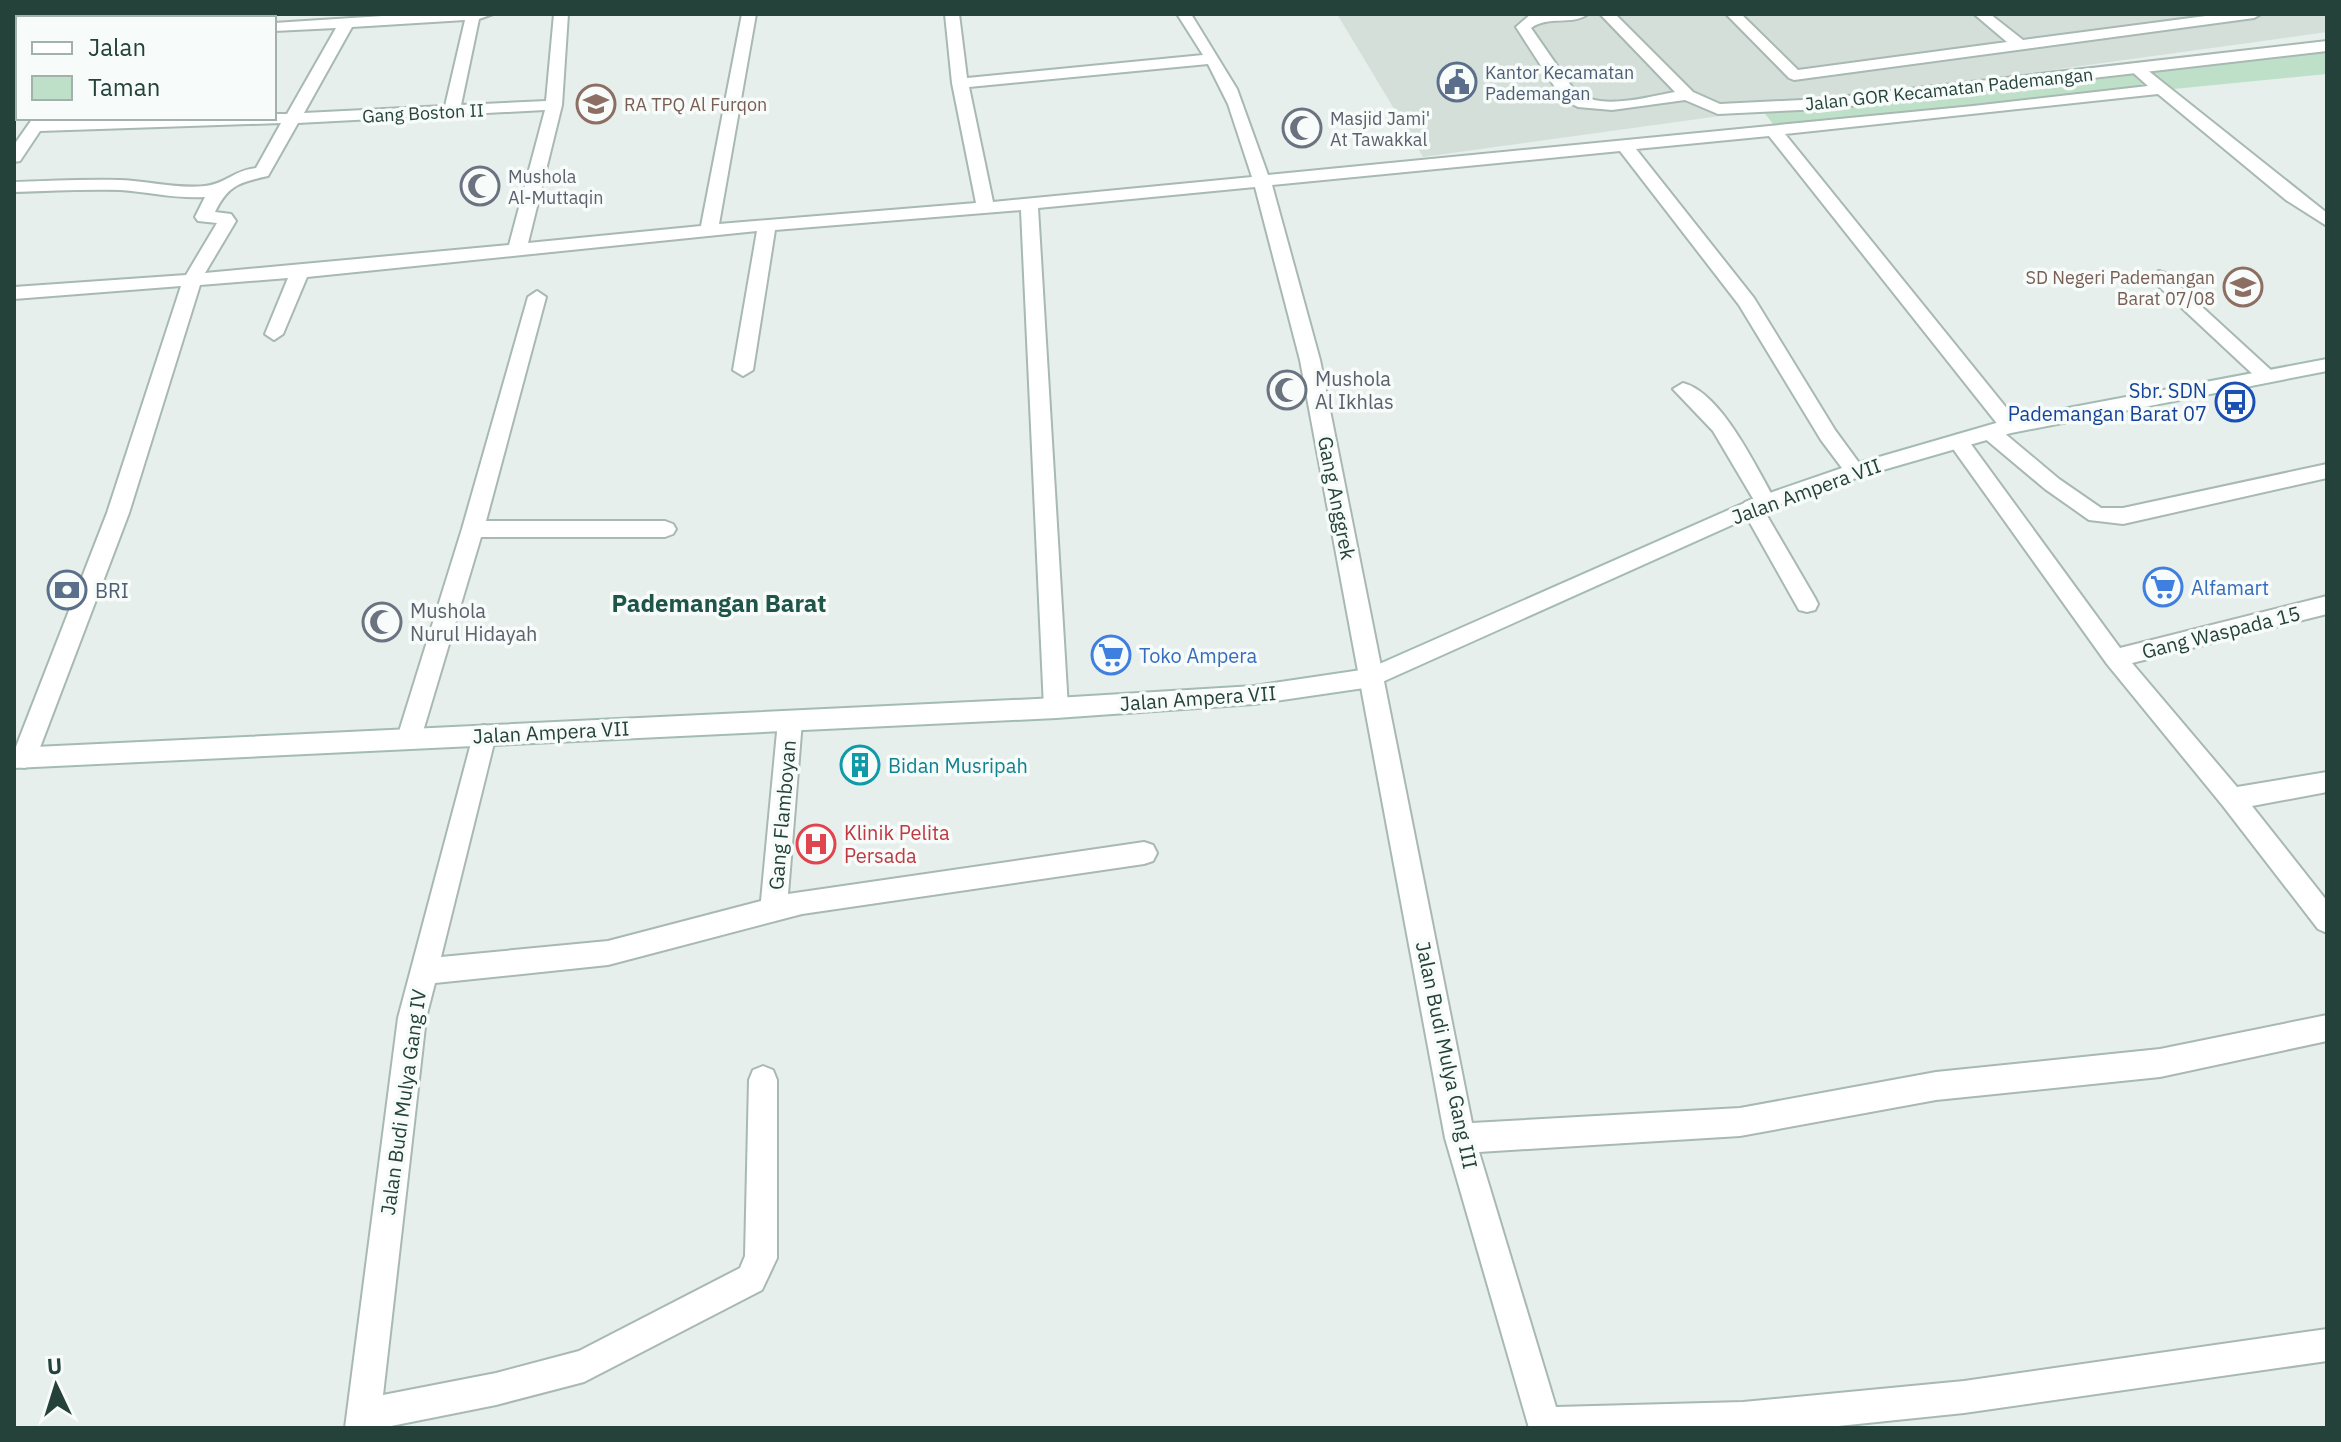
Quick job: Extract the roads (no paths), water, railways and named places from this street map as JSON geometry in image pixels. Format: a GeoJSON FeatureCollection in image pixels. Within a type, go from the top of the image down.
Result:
{"type":"FeatureCollection","features":[{"type":"Feature","properties":{"kind":"street"},"geometry":{"type":"LineString","coordinates":[[517,250],[554,105],[561,14]]}},
{"type":"Feature","properties":{"kind":"street"},"geometry":{"type":"LineString","coordinates":[[709,230],[749,14]]}},
{"type":"Feature","properties":{"kind":"street"},"geometry":{"type":"LineString","coordinates":[[952,14],[960,83],[985,207]]}},
{"type":"Feature","properties":{"kind":"street","name":"Gang Anggrek"},"geometry":{"type":"LineString","coordinates":[[1184,14],[1234,94],[1262,180],[1310,360],[1371,678]]}},
{"type":"Feature","properties":{"kind":"street"},"geometry":{"type":"LineString","coordinates":[[1581,14],[1536,17],[1523,27],[1574,98],[1588,105],[1603,105],[1687,95]]}},
{"type":"Feature","properties":{"kind":"street","name":"Jalan GOR Kecamatan Pademangan"},"geometry":{"type":"LineString","coordinates":[[1607,14],[1687,95],[1718,109],[1761,109],[2138,70],[2327,46]]}},
{"type":"Feature","properties":{"kind":"street"},"geometry":{"type":"LineString","coordinates":[[1733,14],[1794,75],[2244,15]]}},
{"type":"Feature","properties":{"kind":"street"},"geometry":{"type":"LineString","coordinates":[[1981,14],[2020,45]]}},
{"type":"Feature","properties":{"kind":"street"},"geometry":{"type":"LineString","coordinates":[[276,27],[314,19],[347,22],[480,15],[451,112]]}},
{"type":"Feature","properties":{"kind":"street"},"geometry":{"type":"LineString","coordinates":[[14,187],[118,185],[166,189],[171,193],[217,190],[235,183],[240,175],[262,172],[347,22]]}},
{"type":"Feature","properties":{"kind":"street"},"geometry":{"type":"LineString","coordinates":[[960,83],[1213,59]]}},
{"type":"Feature","properties":{"kind":"street"},"geometry":{"type":"LineString","coordinates":[[2138,70],[2327,221]]}},
{"type":"Feature","properties":{"kind":"street"},"geometry":{"type":"LineString","coordinates":[[14,293],[300,272],[709,230],[1029,204],[1774,131],[2160,87]]}},
{"type":"Feature","properties":{"kind":"street","name":"Gang Boston II"},"geometry":{"type":"LineString","coordinates":[[276,119],[554,105]]}},
{"type":"Feature","properties":{"kind":"street","name":"Gang Boston II"},"geometry":{"type":"LineString","coordinates":[[38,122],[207,120]]}},
{"type":"Feature","properties":{"kind":"street"},"geometry":{"type":"LineString","coordinates":[[14,157],[38,122]]}},
{"type":"Feature","properties":{"kind":"street"},"geometry":{"type":"LineString","coordinates":[[1774,131],[2000,429],[2052,484],[2097,515],[2123,516],[2327,471]]}},
{"type":"Feature","properties":{"kind":"street"},"geometry":{"type":"LineString","coordinates":[[1625,146],[1747,302],[1828,435],[1855,471]]}},
{"type":"Feature","properties":{"kind":"street"},"geometry":{"type":"LineString","coordinates":[[19,758],[118,513],[192,280],[228,218],[204,217],[217,190]]}},
{"type":"Feature","properties":{"kind":"street"},"geometry":{"type":"LineString","coordinates":[[1029,204],[1056,708]]}},
{"type":"Feature","properties":{"kind":"street"},"geometry":{"type":"LineString","coordinates":[[743,370],[767,226]]}},
{"type":"Feature","properties":{"kind":"street"},"geometry":{"type":"LineString","coordinates":[[274,334],[300,272]]}},
{"type":"Feature","properties":{"kind":"street"},"geometry":{"type":"LineString","coordinates":[[2159,277],[2266,376]]}},
{"type":"Feature","properties":{"kind":"street"},"geometry":{"type":"LineString","coordinates":[[409,738],[473,529],[537,297]]}},
{"type":"Feature","properties":{"kind":"street","name":"Jalan Ampera VII"},"geometry":{"type":"LineString","coordinates":[[19,758],[1056,708],[1254,695],[1371,678],[1759,504],[1855,471],[2000,429],[2327,365]]}},
{"type":"Feature","properties":{"kind":"street"},"geometry":{"type":"LineString","coordinates":[[1683,389],[1704,404],[1720,425],[1807,604]]}},
{"type":"Feature","properties":{"kind":"street"},"geometry":{"type":"LineString","coordinates":[[1958,441],[2115,658],[2232,799],[2327,921]]}},
{"type":"Feature","properties":{"kind":"street"},"geometry":{"type":"LineString","coordinates":[[473,529],[665,529]]}},
{"type":"Feature","properties":{"kind":"street","name":"Gang Waspada 15"},"geometry":{"type":"LineString","coordinates":[[2115,658],[2327,605]]}},
{"type":"Feature","properties":{"kind":"street","name":"Jalan Budi Mulya Gang III"},"geometry":{"type":"LineString","coordinates":[[1371,678],[1460,1138],[1545,1426]]}},
{"type":"Feature","properties":{"kind":"street","name":"Gang Flamboyan"},"geometry":{"type":"LineString","coordinates":[[774,908],[790,721]]}},
{"type":"Feature","properties":{"kind":"street","name":"Jalan Budi Mulya Gang IV"},"geometry":{"type":"LineString","coordinates":[[363,1422],[412,1018],[484,735]]}},
{"type":"Feature","properties":{"kind":"street"},"geometry":{"type":"LineString","coordinates":[[2232,799],[2327,782]]}},
{"type":"Feature","properties":{"kind":"street"},"geometry":{"type":"LineString","coordinates":[[422,972],[608,953],[774,908],[1144,853]]}},
{"type":"Feature","properties":{"kind":"street"},"geometry":{"type":"LineString","coordinates":[[1460,1138],[1740,1122],[1936,1086],[2160,1063],[2327,1028]]}},
{"type":"Feature","properties":{"kind":"street"},"geometry":{"type":"LineString","coordinates":[[363,1422],[584,1366],[751,1279],[761,1258],[763,1080]]}},
{"type":"Feature","properties":{"kind":"street"},"geometry":{"type":"LineString","coordinates":[[1545,1426],[1743,1419],[1964,1397],[2327,1345]]}},
{"type":"Feature","properties":{"kind":"place","name":"Kantor Kecamatan Pademangan"},"geometry":{"type":"Point","coordinates":[1457,82]}},
{"type":"Feature","properties":{"kind":"place","name":"RA TPQ Al Furqon"},"geometry":{"type":"Point","coordinates":[596,104]}},
{"type":"Feature","properties":{"kind":"place","name":"Masjid Jami' At Tawakkal"},"geometry":{"type":"Point","coordinates":[1302,128]}},
{"type":"Feature","properties":{"kind":"place","name":"Mushola Al-Muttaqin"},"geometry":{"type":"Point","coordinates":[480,186]}},
{"type":"Feature","properties":{"kind":"place","name":"SD Negeri Pademangan Barat 07/08"},"geometry":{"type":"Point","coordinates":[2243,287]}},
{"type":"Feature","properties":{"kind":"place","name":"Mushola Al Ikhlas"},"geometry":{"type":"Point","coordinates":[1287,390]}},
{"type":"Feature","properties":{"kind":"place","name":"Sbr. SDN Pademangan Barat 07"},"geometry":{"type":"Point","coordinates":[2235,402]}},
{"type":"Feature","properties":{"kind":"place","name":"Alfamart"},"geometry":{"type":"Point","coordinates":[2163,587]}},
{"type":"Feature","properties":{"kind":"place","name":"BRI"},"geometry":{"type":"Point","coordinates":[67,590]}},
{"type":"Feature","properties":{"kind":"place","name":"Mushola Nurul Hidayah"},"geometry":{"type":"Point","coordinates":[382,622]}},
{"type":"Feature","properties":{"kind":"place","name":"Toko Ampera"},"geometry":{"type":"Point","coordinates":[1111,655]}},
{"type":"Feature","properties":{"kind":"place","name":"Bidan Musripah"},"geometry":{"type":"Point","coordinates":[860,765]}},
{"type":"Feature","properties":{"kind":"place","name":"Klinik Pelita Persada"},"geometry":{"type":"Point","coordinates":[816,844]}},
{"type":"Feature","properties":{"kind":"district","name":"Pademangan Barat"},"geometry":{"type":"Point","coordinates":[719,603]}}]}
